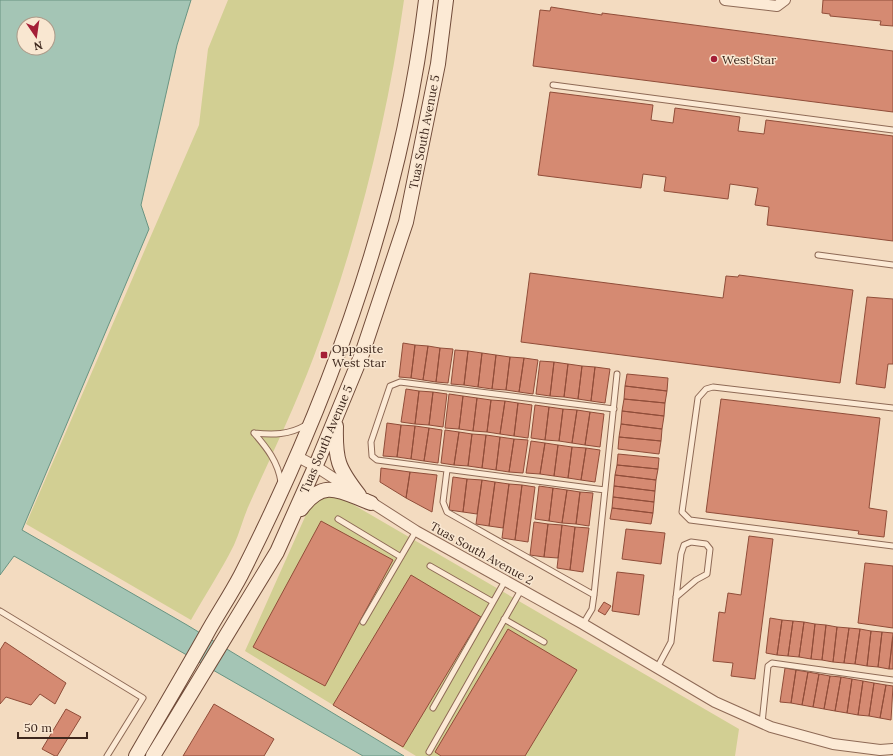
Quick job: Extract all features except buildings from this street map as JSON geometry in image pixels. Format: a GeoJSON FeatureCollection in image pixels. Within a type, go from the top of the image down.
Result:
{"type":"FeatureCollection","features":[{"type":"Feature","properties":{"kind":"street","name":"Tuas South Avenue 5"},"geometry":{"type":"LineString","coordinates":[[136,756],[240,576],[282,489],[311,422],[352,314],[382,216],[407,117],[426,0]]}},
{"type":"Feature","properties":{"kind":"street","name":"Tuas South Avenue 5"},"geometry":{"type":"LineString","coordinates":[[153,756],[277,552],[362,354],[406,222],[438,64],[446,0]]}},
{"type":"Feature","properties":{"kind":"street"},"geometry":{"type":"LineString","coordinates":[[725,0],[777,6],[785,0]]}},
{"type":"Feature","properties":{"kind":"street"},"geometry":{"type":"LineString","coordinates":[[337,415],[336,457],[343,474],[359,494]]}},
{"type":"Feature","properties":{"kind":"street","name":"Tuas South Avenue 2"},"geometry":{"type":"LineString","coordinates":[[296,456],[315,466],[416,531],[583,624],[715,702],[762,722],[833,744],[880,750],[893,749]]}},
{"type":"Feature","properties":{"kind":"street"},"geometry":{"type":"LineString","coordinates":[[292,518],[312,496],[326,490],[337,490],[371,503]]}},
{"type":"Feature","properties":{"kind":"street","name":"Tuas South Avenue 2"},"geometry":{"type":"LineString","coordinates":[[880,750],[892,756]]}},
{"type":"Feature","properties":{"kind":"lane"},"geometry":{"type":"LineString","coordinates":[[553,84],[893,130]]}},
{"type":"Feature","properties":{"kind":"lane"},"geometry":{"type":"LineString","coordinates":[[818,255],[893,265]]}},
{"type":"Feature","properties":{"kind":"lane"},"geometry":{"type":"LineString","coordinates":[[583,624],[592,609],[594,596],[617,374]]}},
{"type":"Feature","properties":{"kind":"lane"},"geometry":{"type":"LineString","coordinates":[[605,490],[377,460],[372,456],[371,442],[390,386],[400,382],[614,409]]}},
{"type":"Feature","properties":{"kind":"lane"},"geometry":{"type":"LineString","coordinates":[[893,408],[713,387],[706,388],[698,398],[682,512],[690,520],[893,546]]}},
{"type":"Feature","properties":{"kind":"lane"},"geometry":{"type":"LineString","coordinates":[[282,489],[276,464],[266,447],[254,433],[274,435],[284,434],[299,429],[311,422]]}},
{"type":"Feature","properties":{"kind":"lane"},"geometry":{"type":"LineString","coordinates":[[447,470],[443,502],[447,512],[594,596]]}},
{"type":"Feature","properties":{"kind":"lane"},"geometry":{"type":"LineString","coordinates":[[338,519],[401,557]]}},
{"type":"Feature","properties":{"kind":"lane"},"geometry":{"type":"LineString","coordinates":[[363,622],[416,531]]}},
{"type":"Feature","properties":{"kind":"lane"},"geometry":{"type":"LineString","coordinates":[[657,668],[671,642],[676,597],[681,554],[684,545],[691,542],[706,544],[710,549],[707,574],[696,580],[676,597]]}},
{"type":"Feature","properties":{"kind":"lane"},"geometry":{"type":"LineString","coordinates":[[430,566],[493,602]]}},
{"type":"Feature","properties":{"kind":"lane"},"geometry":{"type":"LineString","coordinates":[[433,708],[505,581]]}},
{"type":"Feature","properties":{"kind":"lane"},"geometry":{"type":"LineString","coordinates":[[429,752],[521,590]]}},
{"type":"Feature","properties":{"kind":"lane"},"geometry":{"type":"LineString","coordinates":[[0,611],[143,698],[108,756]]}},
{"type":"Feature","properties":{"kind":"lane"},"geometry":{"type":"LineString","coordinates":[[504,620],[544,642]]}},
{"type":"Feature","properties":{"kind":"lane"},"geometry":{"type":"LineString","coordinates":[[762,722],[768,666],[772,663],[893,680]]}},
{"type":"Feature","properties":{"kind":"shaded area"},"geometry":{"type":"Polygon","coordinates":[[[0,0],[191,0],[177,45],[141,205],[149,229],[22,530],[187,625],[404,756],[363,756],[14,556],[0,575],[0,0]]]}},
{"type":"Feature","properties":{"kind":"shaded area"},"geometry":{"type":"Polygon","coordinates":[[[228,0],[404,0],[389,91],[369,181],[330,313],[299,394],[247,510],[234,545],[191,620],[26,524],[199,125],[208,49],[228,0]]]}},
{"type":"Feature","properties":{"kind":"shaded area"},"geometry":{"type":"Polygon","coordinates":[[[335,494],[739,729],[735,756],[416,756],[245,651],[313,499],[335,494]]]}},
{"type":"Feature","properties":{"kind":"place","name":"West Star"},"geometry":{"type":"Point","coordinates":[714,59]}},
{"type":"Feature","properties":{"kind":"place","name":"Opposite West Star"},"geometry":{"type":"Point","coordinates":[324,355]}}]}
